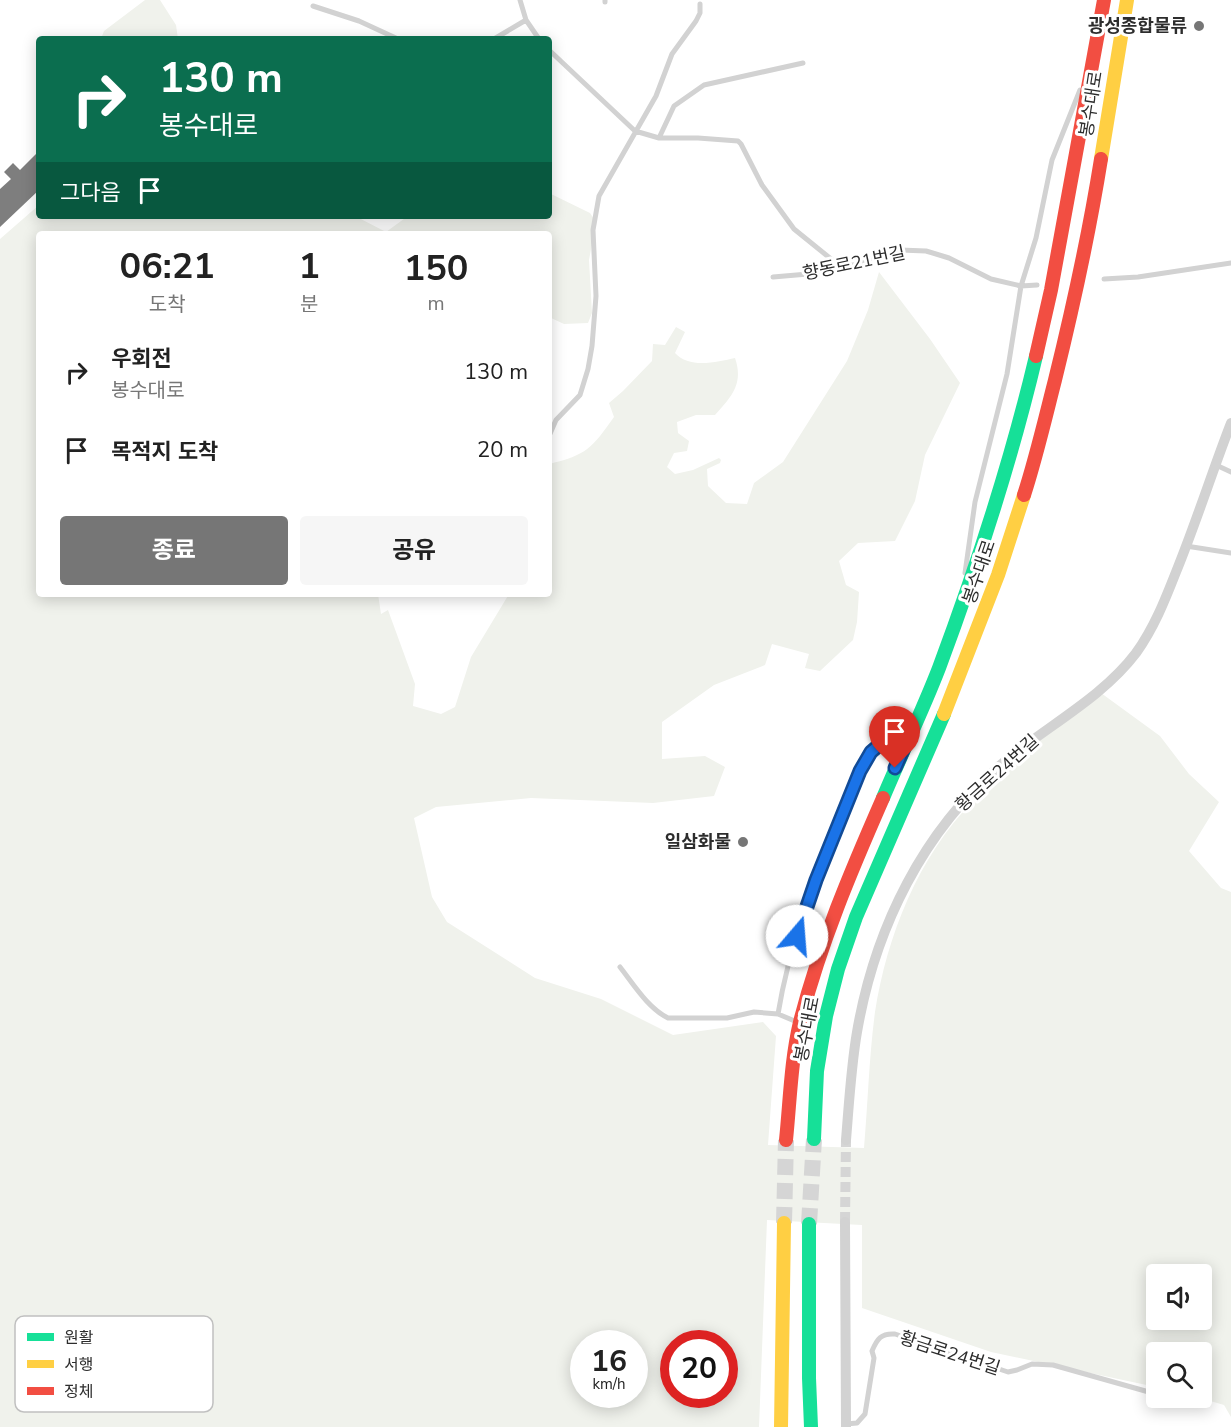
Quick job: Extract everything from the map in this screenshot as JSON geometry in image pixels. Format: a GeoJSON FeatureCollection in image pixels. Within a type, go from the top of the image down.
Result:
{"type":"FeatureCollection","features":[{"type":"Feature","properties":{"kind":"main road","name":"봉수대로"},"geometry":{"type":"LineString","coordinates":[[786,1140],[795,1052],[810,987],[838,903],[938,669],[997,501],[1024,406],[1050,290],[1104,0]]}},
{"type":"Feature","properties":{"kind":"main road","name":"봉수대로"},"geometry":{"type":"LineString","coordinates":[[814,1139],[817,1071],[826,1016],[838,969],[856,916],[956,687],[998,575],[1032,471],[1091,221],[1128,0]]}},
{"type":"Feature","properties":{"kind":"main road"},"geometry":{"type":"LineString","coordinates":[[781,1427],[784,1223]]}},
{"type":"Feature","properties":{"kind":"main road"},"geometry":{"type":"LineString","coordinates":[[809,1224],[811,1427]]}},
{"type":"Feature","properties":{"kind":"street","name":"황금로24번길"},"geometry":{"type":"LineString","coordinates":[[846,1140],[853,1059],[865,993],[889,920],[911,874],[934,837],[970,793],[1022,748],[1108,685],[1128,663],[1152,628],[1186,546],[1231,423]]}},
{"type":"Feature","properties":{"kind":"street","name":"황금로24번길"},"geometry":{"type":"LineString","coordinates":[[845,1222],[846,1426]]}},
{"type":"Feature","properties":{"kind":"lane"},"geometry":{"type":"LineString","coordinates":[[520,0],[525,20],[537,36]]}},
{"type":"Feature","properties":{"kind":"lane"},"geometry":{"type":"LineString","coordinates":[[552,429],[556,420],[580,395],[588,369],[596,296],[593,230],[599,196],[656,96],[672,54],[696,21],[700,13],[700,4]]}},
{"type":"Feature","properties":{"kind":"lane"},"geometry":{"type":"LineString","coordinates":[[313,6],[359,21],[392,36]]}},
{"type":"Feature","properties":{"kind":"lane"},"geometry":{"type":"LineString","coordinates":[[499,36],[525,20]]}},
{"type":"Feature","properties":{"kind":"lane"},"geometry":{"type":"LineString","coordinates":[[552,53],[635,131],[659,138],[738,141],[762,185],[794,229],[836,263],[860,263]]}},
{"type":"Feature","properties":{"kind":"lane"},"geometry":{"type":"LineString","coordinates":[[960,609],[975,502],[1007,374],[1021,286],[1036,238],[1052,160],[1094,55]]}},
{"type":"Feature","properties":{"kind":"lane"},"geometry":{"type":"LineString","coordinates":[[659,138],[674,106],[704,85],[803,63]]}},
{"type":"Feature","properties":{"kind":"lane","name":"향동로21번길"},"geometry":{"type":"LineString","coordinates":[[773,277],[808,274],[860,263],[900,250],[926,251],[949,258],[991,279],[1021,286],[1037,285]]}},
{"type":"Feature","properties":{"kind":"lane"},"geometry":{"type":"LineString","coordinates":[[1104,279],[1138,277],[1231,262]]}},
{"type":"Feature","properties":{"kind":"lane"},"geometry":{"type":"LineString","coordinates":[[1216,465],[1231,472]]}},
{"type":"Feature","properties":{"kind":"lane"},"geometry":{"type":"LineString","coordinates":[[1186,546],[1231,553]]}},
{"type":"Feature","properties":{"kind":"lane","name":"봉수대로"},"geometry":{"type":"LineString","coordinates":[[778,1014],[784,978],[810,895],[860,771],[871,752],[885,740],[912,730]]}},
{"type":"Feature","properties":{"kind":"lane","name":"봉수대로"},"geometry":{"type":"LineString","coordinates":[[620,967],[647,1001],[660,1014],[668,1018],[727,1018],[754,1012],[778,1014],[800,1023]]}},
{"type":"Feature","properties":{"kind":"lane","name":"황금로24번길"},"geometry":{"type":"LineString","coordinates":[[846,1426],[862,1420],[865,1414],[874,1358],[872,1351],[875,1342],[887,1333],[1008,1372],[1032,1364],[1053,1365],[1146,1391]]}},
{"type":"Feature","properties":{"kind":"shaded area"},"geometry":{"type":"Polygon","coordinates":[[[145,0],[160,0],[176,25],[178,36],[102,36],[104,31],[145,0]]]}},
{"type":"Feature","properties":{"kind":"shaded area"},"geometry":{"type":"Polygon","coordinates":[[[552,194],[590,213],[596,222],[589,260],[592,313],[588,323],[564,324],[552,318],[552,231],[387,231],[404,219],[552,219],[552,194]]]}},
{"type":"Feature","properties":{"kind":"shaded area"},"geometry":{"type":"Polygon","coordinates":[[[36,208],[36,219],[361,219],[384,231],[36,231],[36,597],[378,597],[381,614],[388,610],[415,684],[413,706],[441,714],[455,707],[471,657],[507,597],[552,597],[552,463],[588,449],[600,436],[614,417],[609,403],[652,361],[653,344],[665,345],[676,327],[685,332],[675,353],[681,358],[695,363],[704,363],[735,358],[738,375],[731,396],[715,415],[696,415],[677,422],[678,433],[689,441],[687,451],[674,453],[667,467],[675,474],[693,470],[719,458],[720,463],[707,469],[708,486],[726,503],[747,504],[754,483],[783,462],[847,361],[868,310],[879,272],[960,383],[925,455],[915,501],[895,541],[858,543],[839,561],[846,585],[859,592],[853,640],[820,671],[805,668],[809,654],[772,644],[765,665],[714,685],[662,722],[662,759],[705,756],[725,767],[714,796],[653,803],[531,798],[436,807],[414,818],[432,897],[447,922],[535,978],[601,999],[673,1035],[763,1022],[776,1036],[768,1145],[864,1148],[873,1029],[880,983],[897,927],[921,872],[953,823],[988,786],[1035,744],[1101,693],[1160,736],[1189,774],[1219,802],[1189,851],[1221,888],[1231,892],[1231,1417],[1224,1405],[1212,1402],[1212,1342],[1146,1342],[1146,1385],[991,1352],[862,1308],[862,1225],[767,1220],[759,1427],[0,1427],[0,239],[36,208]]]}},
{"type":"Feature","properties":{"kind":"building"},"geometry":{"type":"Polygon","coordinates":[[[36,154],[36,193],[0,227],[0,189],[11,179],[4,172],[13,163],[20,170],[36,154]]]}},
{"type":"Feature","properties":{"kind":"tunnel"},"geometry":{"type":"LineString","coordinates":[[809,1224],[814,1139]]}},
{"type":"Feature","properties":{"kind":"tunnel"},"geometry":{"type":"LineString","coordinates":[[784,1223],[786,1140]]}},
{"type":"Feature","properties":{"kind":"tunnel"},"geometry":{"type":"LineString","coordinates":[[845,1222],[846,1140]]}},
{"type":"Feature","properties":{"kind":"traffic: fast"},"geometry":{"type":"LineString","coordinates":[[883,798],[939,668],[967,591],[1004,474],[1036,356]]}},
{"type":"Feature","properties":{"kind":"traffic: fast"},"geometry":{"type":"LineString","coordinates":[[814,1139],[817,1071],[826,1016],[838,969],[856,917],[944,714]]}},
{"type":"Feature","properties":{"kind":"traffic: fast"},"geometry":{"type":"LineString","coordinates":[[809,1224],[811,1427]]}},
{"type":"Feature","properties":{"kind":"traffic: slow"},"geometry":{"type":"LineString","coordinates":[[1101,159],[1127,0]]}},
{"type":"Feature","properties":{"kind":"traffic: slow"},"geometry":{"type":"LineString","coordinates":[[944,714],[998,575],[1024,495]]}},
{"type":"Feature","properties":{"kind":"traffic: slow"},"geometry":{"type":"LineString","coordinates":[[781,1427],[784,1223]]}},
{"type":"Feature","properties":{"kind":"traffic: jam"},"geometry":{"type":"LineString","coordinates":[[1036,356],[1051,290],[1104,0]]}},
{"type":"Feature","properties":{"kind":"traffic: jam"},"geometry":{"type":"LineString","coordinates":[[1024,495],[1068,325],[1101,159]]}},
{"type":"Feature","properties":{"kind":"traffic: jam"},"geometry":{"type":"LineString","coordinates":[[786,1140],[795,1051],[808,993],[837,908],[883,798]]}},
{"type":"Feature","properties":{"kind":"place","name":"광성종합물류"},"geometry":{"type":"Point","coordinates":[1199,26]}},
{"type":"Feature","properties":{"kind":"place","name":"일삼화물"},"geometry":{"type":"Point","coordinates":[743,842]}},
{"type":"Feature","properties":{"kind":"route"},"geometry":{"type":"LineString","coordinates":[[797,936],[810,895],[860,771],[871,752],[885,740],[912,730],[895,768]]}}]}
